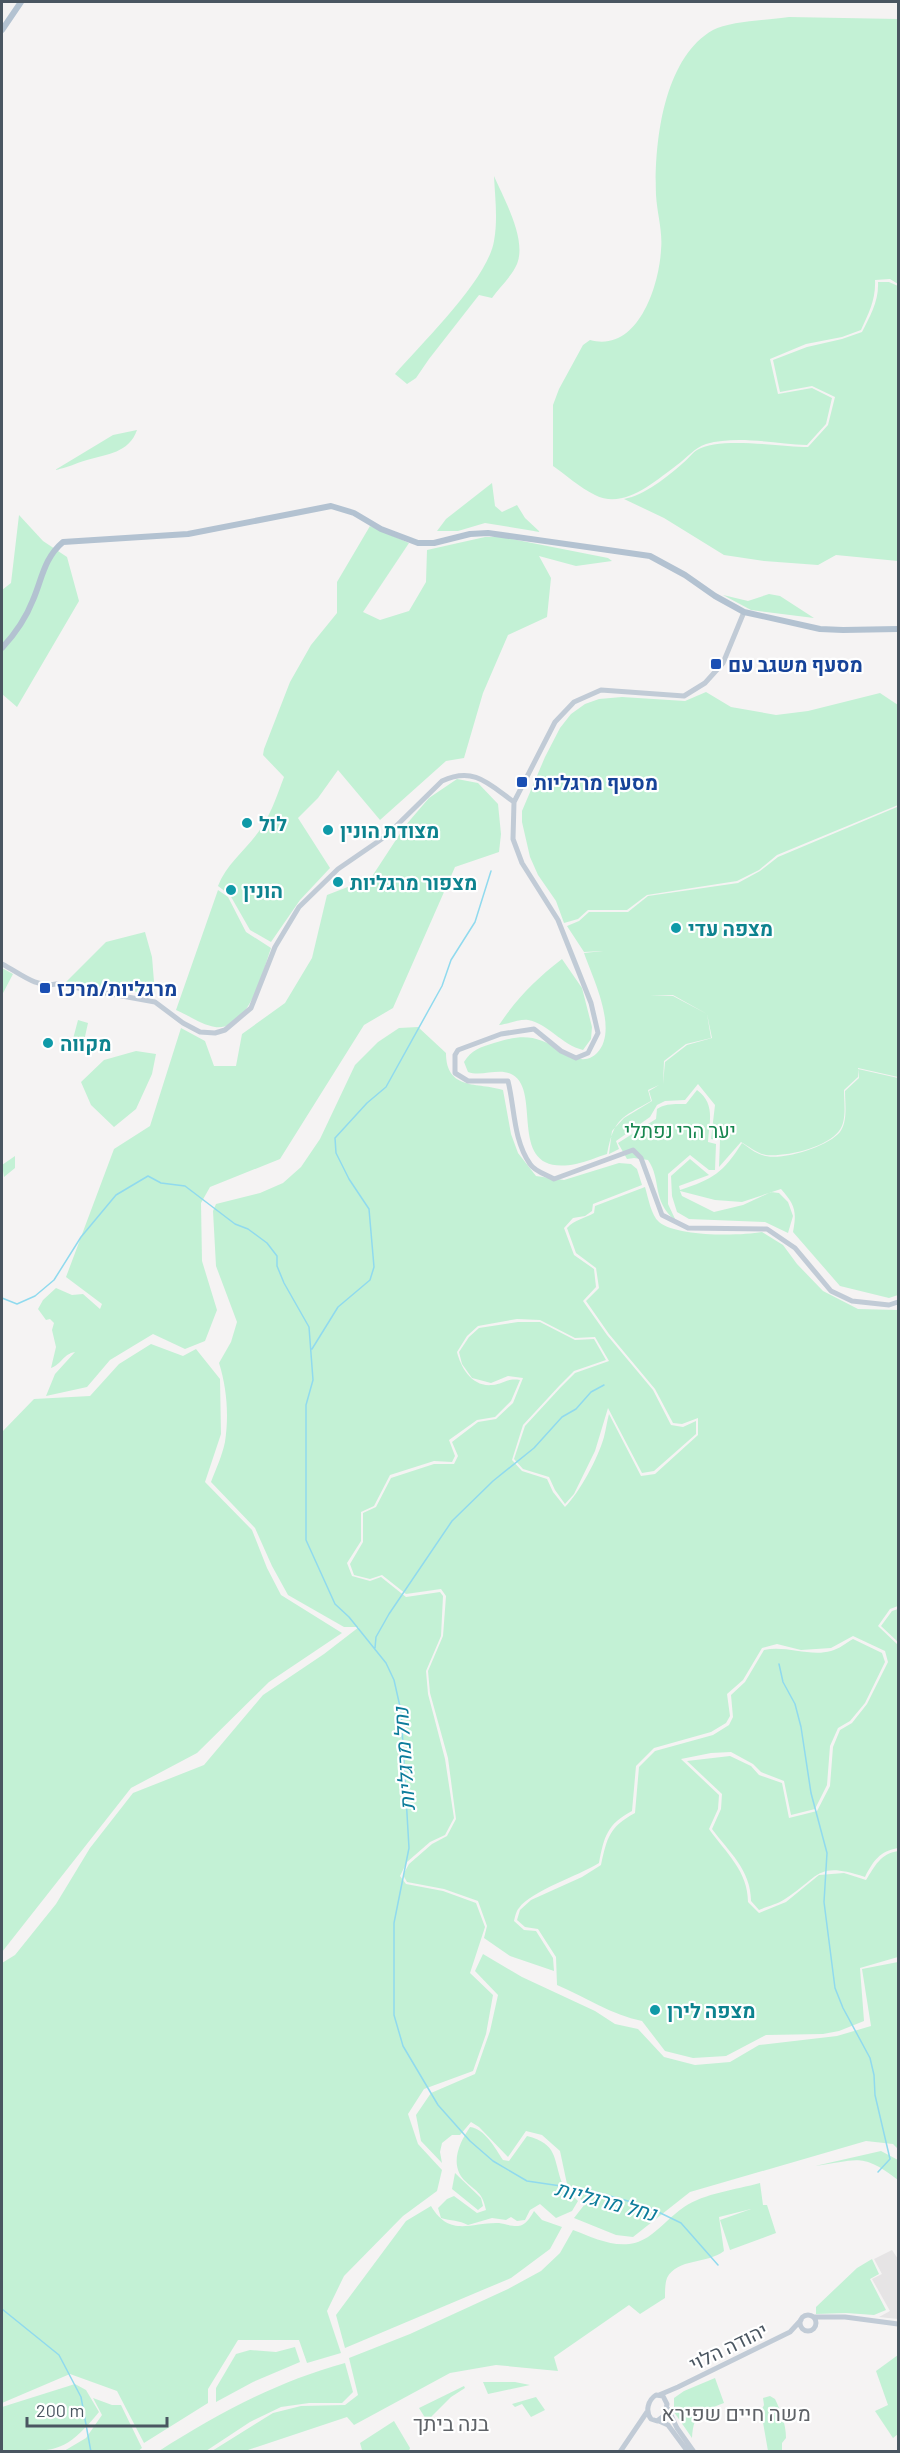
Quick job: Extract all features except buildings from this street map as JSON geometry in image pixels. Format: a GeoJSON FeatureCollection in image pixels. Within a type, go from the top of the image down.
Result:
{"type":"FeatureCollection","features":[{"type":"Feature","properties":{"kind":"main road"},"geometry":{"type":"LineString","coordinates":[[2,30],[21,2]]}},
{"type":"Feature","properties":{"kind":"main road"},"geometry":{"type":"LineString","coordinates":[[2,648],[24,618],[47,560],[63,542],[188,534],[331,506],[348,511],[391,533],[418,543],[434,543],[470,534],[488,533],[650,556],[685,574],[715,596],[744,612],[820,628],[898,629]]}},
{"type":"Feature","properties":{"kind":"main road"},"geometry":{"type":"LineString","coordinates":[[744,612],[723,663],[705,683],[684,696],[601,690],[574,702],[555,722],[514,802],[513,839],[522,864],[558,920],[591,1003],[598,1033],[588,1053],[576,1058],[561,1051],[534,1029],[501,1034],[458,1050],[455,1055],[455,1073],[468,1081],[508,1081],[515,1108],[514,1128],[530,1166],[554,1179],[633,1150],[641,1158],[662,1215],[688,1228],[767,1229],[795,1248],[831,1291],[852,1301],[889,1305],[898,1302]]}},
{"type":"Feature","properties":{"kind":"main road"},"geometry":{"type":"LineString","coordinates":[[2,963],[25,978],[43,985],[56,984],[155,1002],[195,1030],[204,1033],[219,1033],[229,1028],[251,1008],[275,947],[285,929],[314,890],[338,869],[386,836],[428,792],[452,776],[474,775],[514,802]]}},
{"type":"Feature","properties":{"kind":"main road"},"geometry":{"type":"LineString","coordinates":[[834,2317],[824,2320],[811,2330],[804,2330],[801,2325],[801,2320],[806,2315],[814,2317],[834,2317],[898,2324]]}},
{"type":"Feature","properties":{"kind":"main road"},"geometry":{"type":"LineString","coordinates":[[814,2317],[815,2326]]}},
{"type":"Feature","properties":{"kind":"main road","name":"יהודה הלוי"},"geometry":{"type":"LineString","coordinates":[[659,2395],[680,2387],[789,2332],[801,2320]]}},
{"type":"Feature","properties":{"kind":"main road","name":"יהודה הלוי"},"geometry":{"type":"LineString","coordinates":[[789,2332],[804,2330]]}},
{"type":"Feature","properties":{"kind":"main road","name":"יהודה הלוי"},"geometry":{"type":"LineString","coordinates":[[667,2405],[670,2396],[680,2387]]}},
{"type":"Feature","properties":{"kind":"main road"},"geometry":{"type":"LineString","coordinates":[[620,2451],[647,2412],[652,2398],[659,2395],[665,2399],[677,2428],[694,2451]]}},
{"type":"Feature","properties":{"kind":"main road"},"geometry":{"type":"LineString","coordinates":[[627,2442],[646,2423],[657,2421],[665,2415],[667,2405]]}},
{"type":"Feature","properties":{"kind":"main road"},"geometry":{"type":"LineString","coordinates":[[647,2412],[657,2421],[668,2425],[688,2451]]}},
{"type":"Feature","properties":{"kind":"shaded area"},"geometry":{"type":"Polygon","coordinates":[[[892,2250],[898,2259],[898,2319],[879,2317],[890,2311],[872,2279],[882,2274],[874,2259],[892,2250]]]}},
{"type":"Feature","properties":{"kind":"green space"},"geometry":{"type":"Polygon","coordinates":[[[789,17],[898,19],[898,284],[890,279],[875,280],[873,300],[861,330],[842,337],[806,344],[770,359],[778,394],[812,388],[832,398],[826,424],[807,445],[744,440],[718,441],[698,448],[649,486],[628,497],[606,499],[595,495],[553,466],[553,405],[583,345],[590,340],[607,341],[621,336],[633,327],[650,298],[656,281],[661,243],[656,195],[657,152],[665,104],[672,81],[696,43],[713,30],[739,23],[789,17]]]}},
{"type":"Feature","properties":{"kind":"green space"},"geometry":{"type":"Polygon","coordinates":[[[494,176],[517,231],[519,254],[517,264],[492,298],[479,295],[416,378],[407,384],[395,374],[467,292],[489,256],[496,225],[494,176]]]}},
{"type":"Feature","properties":{"kind":"green space"},"geometry":{"type":"Polygon","coordinates":[[[878,282],[889,282],[898,286],[898,561],[836,555],[818,565],[724,555],[664,518],[624,499],[640,494],[655,485],[695,451],[707,446],[751,443],[808,447],[828,425],[835,397],[812,386],[780,392],[773,360],[807,347],[862,332],[875,302],[878,282]]]}},
{"type":"Feature","properties":{"kind":"green space"},"geometry":{"type":"Polygon","coordinates":[[[137,430],[129,444],[123,448],[55,470],[113,435],[137,430]]]}},
{"type":"Feature","properties":{"kind":"green space"},"geometry":{"type":"Polygon","coordinates":[[[492,483],[495,506],[502,512],[517,505],[525,518],[540,532],[485,523],[458,531],[437,531],[446,519],[492,483]]]}},
{"type":"Feature","properties":{"kind":"green space"},"geometry":{"type":"Polygon","coordinates":[[[19,515],[43,541],[67,557],[79,601],[17,707],[2,694],[2,590],[11,583],[19,515]]]}},
{"type":"Feature","properties":{"kind":"green space"},"geometry":{"type":"Polygon","coordinates":[[[370,526],[409,543],[363,612],[380,620],[409,611],[426,582],[427,550],[485,537],[501,537],[608,558],[612,561],[576,566],[539,556],[551,578],[547,617],[508,635],[483,693],[464,758],[446,761],[380,820],[338,770],[318,798],[298,818],[330,868],[300,900],[271,942],[250,930],[230,895],[218,886],[227,869],[258,833],[275,802],[284,777],[263,755],[264,749],[290,682],[311,645],[337,613],[337,582],[370,526]]]}},
{"type":"Feature","properties":{"kind":"green space"},"geometry":{"type":"Polygon","coordinates":[[[769,594],[780,596],[814,618],[751,610],[723,595],[748,601],[769,594]]]}},
{"type":"Feature","properties":{"kind":"green space"},"geometry":{"type":"Polygon","coordinates":[[[706,692],[731,707],[776,715],[808,711],[880,693],[898,705],[898,805],[777,855],[759,870],[737,881],[647,895],[627,910],[588,910],[578,919],[564,923],[556,901],[538,875],[530,857],[522,822],[522,811],[560,728],[571,714],[585,704],[599,699],[622,697],[685,701],[706,692]]]}},
{"type":"Feature","properties":{"kind":"green space"},"geometry":{"type":"Polygon","coordinates":[[[457,779],[478,783],[498,804],[501,834],[499,852],[455,867],[393,1008],[364,1025],[280,1159],[210,1187],[201,1203],[202,1261],[217,1310],[205,1341],[185,1349],[153,1334],[110,1360],[87,1387],[46,1396],[55,1374],[75,1352],[51,1368],[56,1347],[52,1330],[54,1323],[50,1319],[46,1320],[38,1309],[43,1300],[56,1288],[72,1295],[83,1294],[100,1309],[102,1304],[66,1277],[114,1149],[150,1126],[181,1028],[205,1041],[214,1066],[236,1066],[242,1034],[285,1003],[312,958],[327,895],[371,878],[405,826],[429,798],[457,779]]]}},
{"type":"Feature","properties":{"kind":"green space"},"geometry":{"type":"Polygon","coordinates":[[[898,807],[898,1077],[858,1068],[858,1077],[844,1090],[845,1106],[842,1127],[825,1142],[805,1150],[766,1155],[756,1152],[741,1142],[719,1167],[720,1140],[711,1139],[715,1105],[698,1084],[685,1100],[665,1101],[657,1105],[650,1117],[616,1141],[619,1149],[609,1154],[611,1137],[607,1154],[584,1162],[554,1165],[540,1159],[532,1147],[521,1085],[513,1075],[508,1073],[468,1072],[464,1062],[473,1052],[481,1048],[523,1037],[538,1039],[581,1059],[590,1058],[597,1053],[606,1031],[605,1018],[598,990],[584,953],[603,951],[584,952],[567,926],[579,921],[589,912],[628,912],[648,896],[738,883],[760,871],[778,857],[898,807]],[[650,995],[673,996],[707,1014],[673,995],[650,995]],[[707,1014],[711,1038],[686,1044],[664,1061],[663,1084],[665,1062],[687,1045],[712,1038],[707,1014]],[[659,1085],[648,1090],[651,1101],[620,1120],[615,1127],[624,1118],[652,1101],[649,1091],[659,1085]]]}},
{"type":"Feature","properties":{"kind":"green space"},"geometry":{"type":"Polygon","coordinates":[[[218,890],[228,897],[246,932],[271,948],[259,984],[246,1010],[237,1020],[227,1026],[215,1027],[176,1010],[218,890]]]}},
{"type":"Feature","properties":{"kind":"green space"},"geometry":{"type":"Polygon","coordinates":[[[145,932],[152,957],[155,994],[65,983],[106,942],[145,932]]]}},
{"type":"Feature","properties":{"kind":"green space"},"geometry":{"type":"Polygon","coordinates":[[[562,959],[582,988],[592,1027],[591,1039],[583,1050],[568,1044],[535,1022],[525,1020],[499,1025],[528,989],[562,959]]]}},
{"type":"Feature","properties":{"kind":"green space"},"geometry":{"type":"Polygon","coordinates":[[[2,968],[13,974],[2,995],[2,968]]]}},
{"type":"Feature","properties":{"kind":"green space"},"geometry":{"type":"Polygon","coordinates":[[[78,1020],[88,1023],[84,1041],[73,1039],[78,1020]]]}},
{"type":"Feature","properties":{"kind":"green space"},"geometry":{"type":"Polygon","coordinates":[[[418,1027],[446,1053],[447,1065],[451,1074],[457,1079],[465,1083],[503,1090],[511,1134],[518,1153],[536,1176],[564,1180],[619,1163],[631,1164],[637,1169],[642,1185],[593,1204],[592,1211],[585,1216],[573,1218],[564,1228],[574,1255],[594,1269],[596,1287],[583,1301],[607,1335],[653,1390],[671,1425],[683,1427],[696,1421],[696,1434],[654,1471],[642,1473],[608,1408],[595,1451],[574,1494],[565,1504],[549,1477],[523,1469],[514,1459],[525,1426],[561,1387],[575,1373],[609,1361],[595,1337],[575,1338],[540,1320],[517,1319],[478,1326],[467,1336],[457,1352],[461,1364],[473,1380],[485,1385],[520,1380],[511,1401],[495,1417],[477,1420],[449,1440],[455,1456],[452,1462],[434,1461],[390,1475],[374,1506],[361,1512],[361,1541],[347,1563],[352,1576],[370,1581],[381,1577],[406,1597],[440,1592],[443,1596],[441,1636],[426,1671],[428,1694],[445,1759],[454,1818],[445,1835],[430,1842],[407,1862],[400,1876],[406,1884],[443,1891],[476,1903],[485,1927],[470,1973],[493,1995],[486,2034],[473,2071],[424,2089],[408,2114],[418,2144],[442,2170],[437,2191],[403,2216],[344,2276],[327,2311],[341,2353],[307,2363],[299,2340],[238,2340],[208,2389],[208,2403],[144,2443],[117,2391],[70,2374],[2,2403],[2,1963],[15,1955],[56,1904],[90,1848],[133,1793],[204,1765],[263,1695],[324,1654],[359,1627],[344,1627],[288,1595],[255,1528],[211,1482],[225,1442],[226,1432],[225,1392],[219,1363],[231,1342],[237,1322],[216,1266],[213,1211],[216,1204],[260,1193],[283,1183],[301,1167],[320,1139],[355,1065],[378,1042],[399,1028],[418,1027]]]}},
{"type":"Feature","properties":{"kind":"green space"},"geometry":{"type":"Polygon","coordinates":[[[136,1051],[156,1054],[152,1074],[136,1109],[114,1127],[91,1105],[81,1082],[104,1060],[136,1051]]]}},
{"type":"Feature","properties":{"kind":"green space"},"geometry":{"type":"Polygon","coordinates":[[[858,1069],[898,1078],[898,1295],[889,1298],[840,1286],[793,1232],[795,1213],[789,1200],[781,1189],[772,1192],[779,1193],[788,1202],[793,1216],[788,1233],[765,1222],[689,1219],[677,1212],[672,1196],[671,1176],[690,1159],[709,1175],[679,1186],[680,1190],[701,1182],[723,1168],[742,1143],[757,1153],[770,1157],[791,1155],[815,1148],[834,1138],[843,1128],[846,1112],[845,1091],[859,1078],[858,1069]],[[680,1191],[682,1196],[714,1212],[743,1205],[768,1193],[742,1202],[715,1200],[680,1191]]]}},
{"type":"Feature","properties":{"kind":"green space","name":"יער הרי נפתלי"},"geometry":{"type":"Polygon","coordinates":[[[697,1090],[703,1095],[709,1107],[708,1142],[716,1144],[715,1170],[709,1170],[690,1155],[668,1174],[668,1204],[676,1221],[663,1206],[655,1175],[648,1160],[627,1159],[618,1143],[656,1119],[657,1109],[667,1105],[686,1104],[697,1090]]]}},
{"type":"Feature","properties":{"kind":"green space"},"geometry":{"type":"Polygon","coordinates":[[[15,1156],[15,1168],[4,1177],[2,1165],[15,1156]]]}},
{"type":"Feature","properties":{"kind":"green space"},"geometry":{"type":"Polygon","coordinates":[[[645,1187],[654,1215],[659,1222],[668,1227],[709,1234],[762,1232],[783,1245],[797,1264],[823,1291],[858,1309],[898,1310],[898,1606],[890,1609],[878,1626],[898,1645],[898,1848],[878,1858],[865,1877],[837,1870],[828,1871],[820,1873],[776,1904],[759,1910],[751,1901],[750,1890],[743,1871],[712,1829],[721,1809],[722,1794],[687,1761],[730,1756],[751,1766],[759,1775],[782,1783],[789,1818],[817,1811],[830,1786],[833,1747],[840,1730],[852,1723],[867,1704],[888,1662],[885,1651],[853,1636],[831,1648],[801,1650],[777,1644],[762,1648],[743,1680],[727,1694],[730,1716],[726,1723],[711,1732],[654,1748],[636,1766],[632,1811],[617,1821],[608,1832],[599,1863],[544,1890],[518,1909],[514,1921],[524,1930],[536,1931],[553,1958],[554,1971],[510,1956],[484,1938],[487,1926],[478,1901],[444,1889],[407,1882],[403,1875],[409,1864],[432,1844],[447,1836],[456,1819],[448,1758],[430,1693],[428,1671],[443,1636],[446,1596],[441,1589],[406,1594],[382,1575],[370,1579],[354,1575],[350,1564],[363,1542],[363,1513],[376,1507],[391,1478],[434,1464],[454,1464],[458,1456],[452,1442],[478,1422],[496,1419],[513,1403],[523,1378],[508,1376],[491,1383],[472,1378],[462,1364],[459,1352],[469,1337],[479,1328],[518,1322],[540,1322],[575,1340],[594,1339],[606,1360],[574,1371],[560,1385],[523,1425],[512,1460],[522,1471],[547,1479],[553,1492],[565,1507],[577,1493],[593,1464],[604,1437],[609,1414],[641,1476],[655,1474],[698,1435],[698,1418],[682,1424],[673,1423],[655,1389],[609,1334],[586,1301],[599,1288],[596,1268],[576,1253],[567,1228],[594,1213],[595,1206],[645,1187]]]}},
{"type":"Feature","properties":{"kind":"green space"},"geometry":{"type":"Polygon","coordinates":[[[151,1344],[183,1356],[196,1349],[220,1379],[221,1434],[205,1482],[252,1530],[281,1595],[342,1633],[269,1682],[197,1753],[131,1788],[2,1952],[2,1432],[34,1399],[90,1396],[119,1364],[151,1344]]]}},
{"type":"Feature","properties":{"kind":"green space"},"geometry":{"type":"Polygon","coordinates":[[[898,1609],[898,1642],[881,1626],[892,1611],[898,1609]]]}},
{"type":"Feature","properties":{"kind":"green space"},"geometry":{"type":"Polygon","coordinates":[[[853,1639],[882,1653],[885,1662],[865,1703],[850,1721],[838,1728],[830,1746],[827,1785],[815,1809],[791,1815],[784,1781],[761,1772],[753,1764],[731,1752],[681,1759],[719,1795],[718,1809],[709,1829],[740,1872],[747,1891],[748,1902],[759,1913],[786,1902],[819,1875],[844,1873],[866,1880],[882,1858],[898,1851],[898,1957],[860,1968],[864,2021],[839,2031],[823,2034],[766,2035],[726,2056],[693,2058],[665,2051],[642,2021],[609,2010],[557,1985],[556,1957],[538,1929],[525,1927],[517,1920],[520,1910],[531,1900],[582,1877],[601,1865],[605,1847],[614,1828],[635,1813],[639,1767],[655,1751],[713,1735],[729,1725],[733,1717],[731,1695],[745,1682],[764,1650],[823,1652],[837,1649],[853,1639]]]}},
{"type":"Feature","properties":{"kind":"green space"},"geometry":{"type":"Polygon","coordinates":[[[483,1954],[522,1977],[595,2011],[615,2024],[638,2029],[664,2057],[695,2065],[730,2062],[759,2045],[837,2036],[871,2026],[862,1969],[898,1962],[898,2149],[893,2144],[866,2141],[690,2192],[633,2237],[616,2235],[574,2218],[585,2204],[567,2184],[560,2151],[542,2135],[526,2131],[508,2157],[479,2127],[471,2122],[460,2135],[452,2135],[442,2143],[440,2152],[442,2163],[421,2141],[416,2115],[431,2093],[475,2074],[490,2031],[498,1995],[475,1971],[483,1954]]]}},
{"type":"Feature","properties":{"kind":"green space"},"geometry":{"type":"Polygon","coordinates":[[[470,2127],[485,2135],[503,2160],[509,2161],[527,2136],[544,2143],[553,2153],[563,2186],[578,2201],[572,2211],[556,2218],[540,2204],[530,2210],[525,2220],[517,2221],[511,2217],[506,2220],[492,2218],[468,2225],[441,2218],[438,2208],[454,2196],[477,2213],[486,2210],[478,2192],[464,2180],[457,2167],[460,2146],[470,2127]]]}},
{"type":"Feature","properties":{"kind":"green space"},"geometry":{"type":"Polygon","coordinates":[[[881,2151],[898,2160],[898,2180],[876,2165],[859,2160],[815,2166],[881,2151]]]}},
{"type":"Feature","properties":{"kind":"green space"},"geometry":{"type":"Polygon","coordinates":[[[455,2173],[481,2198],[483,2206],[478,2210],[452,2189],[455,2173]]]}},
{"type":"Feature","properties":{"kind":"green space"},"geometry":{"type":"Polygon","coordinates":[[[760,2183],[763,2205],[767,2205],[776,2233],[730,2250],[720,2220],[751,2209],[719,2217],[724,2251],[710,2258],[678,2267],[666,2280],[665,2298],[640,2314],[629,2305],[554,2357],[558,2371],[496,2365],[450,2373],[354,2425],[347,2417],[245,2451],[212,2451],[273,2413],[301,2406],[345,2405],[358,2395],[349,2358],[410,2334],[508,2289],[541,2271],[560,2253],[573,2230],[610,2243],[639,2242],[692,2202],[760,2183]]]}},
{"type":"Feature","properties":{"kind":"green space"},"geometry":{"type":"Polygon","coordinates":[[[431,2206],[438,2216],[453,2225],[499,2223],[520,2226],[528,2221],[534,2211],[542,2220],[562,2227],[550,2249],[511,2278],[345,2348],[336,2315],[406,2221],[431,2206]]]}},
{"type":"Feature","properties":{"kind":"green space"},"geometry":{"type":"Polygon","coordinates":[[[872,2259],[879,2274],[870,2279],[886,2310],[874,2315],[816,2314],[816,2307],[857,2268],[872,2259]]]}},
{"type":"Feature","properties":{"kind":"green space"},"geometry":{"type":"Polygon","coordinates":[[[295,2347],[300,2362],[253,2382],[216,2402],[216,2388],[236,2354],[250,2350],[276,2352],[295,2347]]]}},
{"type":"Feature","properties":{"kind":"green space"},"geometry":{"type":"Polygon","coordinates":[[[898,2355],[898,2434],[893,2438],[875,2411],[888,2405],[876,2371],[898,2355]]]}},
{"type":"Feature","properties":{"kind":"green space"},"geometry":{"type":"Polygon","coordinates":[[[345,2363],[353,2392],[342,2403],[309,2403],[281,2407],[250,2422],[206,2451],[159,2451],[204,2424],[272,2389],[345,2363]]]}},
{"type":"Feature","properties":{"kind":"green space"},"geometry":{"type":"Polygon","coordinates":[[[715,2378],[724,2403],[710,2408],[697,2417],[692,2438],[674,2412],[674,2398],[684,2391],[715,2378]]]}},
{"type":"Feature","properties":{"kind":"green space"},"geometry":{"type":"Polygon","coordinates":[[[483,2382],[515,2382],[530,2385],[488,2394],[483,2382]]]}},
{"type":"Feature","properties":{"kind":"green space"},"geometry":{"type":"Polygon","coordinates":[[[75,2384],[86,2390],[99,2412],[77,2436],[68,2443],[47,2450],[2,2451],[2,2407],[75,2384]]]}},
{"type":"Feature","properties":{"kind":"green space"},"geometry":{"type":"Polygon","coordinates":[[[464,2386],[465,2388],[451,2397],[427,2421],[419,2408],[464,2386]]]}},
{"type":"Feature","properties":{"kind":"green space"},"geometry":{"type":"Polygon","coordinates":[[[770,2396],[775,2399],[784,2423],[786,2438],[782,2443],[782,2451],[768,2451],[761,2411],[764,2405],[763,2398],[770,2396]]]}},
{"type":"Feature","properties":{"kind":"green space"},"geometry":{"type":"Polygon","coordinates":[[[536,2397],[545,2410],[531,2417],[522,2404],[515,2407],[512,2404],[536,2397]]]}},
{"type":"Feature","properties":{"kind":"green space"},"geometry":{"type":"Polygon","coordinates":[[[93,2398],[112,2405],[121,2405],[142,2448],[137,2452],[64,2451],[86,2438],[102,2415],[93,2398]]]}},
{"type":"Feature","properties":{"kind":"green space"},"geometry":{"type":"Polygon","coordinates":[[[394,2421],[410,2448],[409,2451],[362,2450],[360,2443],[394,2421]]]}},
{"type":"Feature","properties":{"kind":"waterway"},"geometry":{"type":"LineString","coordinates":[[312,1349],[338,1307],[370,1280],[374,1267],[369,1209],[349,1179],[336,1153],[335,1138],[367,1103],[386,1087],[442,986],[451,960],[475,922],[491,871]]}},
{"type":"Feature","properties":{"kind":"waterway","name":"נחל מרגליות"},"geometry":{"type":"LineString","coordinates":[[2,1298],[17,1304],[35,1296],[54,1280],[81,1237],[116,1195],[148,1176],[161,1183],[185,1186],[235,1224],[248,1229],[267,1243],[277,1256],[277,1266],[284,1283],[309,1327],[313,1380],[306,1405],[306,1540],[335,1604],[349,1617],[386,1663],[394,1680],[401,1711],[409,1848],[394,1923],[394,2015],[403,2046],[438,2105],[470,2141],[493,2161],[527,2181],[588,2190],[646,2206],[681,2223],[718,2265]]}},
{"type":"Feature","properties":{"kind":"waterway"},"geometry":{"type":"LineString","coordinates":[[375,1648],[376,1637],[389,1614],[452,1521],[493,1481],[534,1448],[562,1417],[576,1409],[591,1392],[604,1385]]}},
{"type":"Feature","properties":{"kind":"waterway"},"geometry":{"type":"LineString","coordinates":[[779,1664],[783,1682],[795,1704],[801,1727],[811,1793],[827,1853],[824,1902],[835,1988],[870,2058],[874,2075],[875,2095],[890,2159],[878,2172]]}},
{"type":"Feature","properties":{"kind":"waterway"},"geometry":{"type":"LineString","coordinates":[[2,2309],[59,2355],[81,2397],[91,2452]]}},
{"type":"Feature","properties":{"kind":"place","name":"מסעף משגב עם"},"geometry":{"type":"Point","coordinates":[716,664]}},
{"type":"Feature","properties":{"kind":"place","name":"מסעף מרגליות"},"geometry":{"type":"Point","coordinates":[522,782]}},
{"type":"Feature","properties":{"kind":"place","name":"לול"},"geometry":{"type":"Point","coordinates":[247,823]}},
{"type":"Feature","properties":{"kind":"place","name":"מצודת הונין"},"geometry":{"type":"Point","coordinates":[328,830]}},
{"type":"Feature","properties":{"kind":"place","name":"מצפור מרגליות"},"geometry":{"type":"Point","coordinates":[338,882]}},
{"type":"Feature","properties":{"kind":"place","name":"הונין"},"geometry":{"type":"Point","coordinates":[231,890]}},
{"type":"Feature","properties":{"kind":"place","name":"מצפה עדי"},"geometry":{"type":"Point","coordinates":[676,928]}},
{"type":"Feature","properties":{"kind":"place","name":"מרגליות/מרכז"},"geometry":{"type":"Point","coordinates":[45,988]}},
{"type":"Feature","properties":{"kind":"place","name":"מקווה"},"geometry":{"type":"Point","coordinates":[48,1043]}},
{"type":"Feature","properties":{"kind":"place","name":"מצפה לירן"},"geometry":{"type":"Point","coordinates":[655,2010]}},
{"type":"Feature","properties":{"kind":"district","name":"משה חיים שפירא"},"geometry":{"type":"Point","coordinates":[736,2412]}},
{"type":"Feature","properties":{"kind":"district","name":"בנה ביתך"},"geometry":{"type":"Point","coordinates":[451,2422]}}]}
